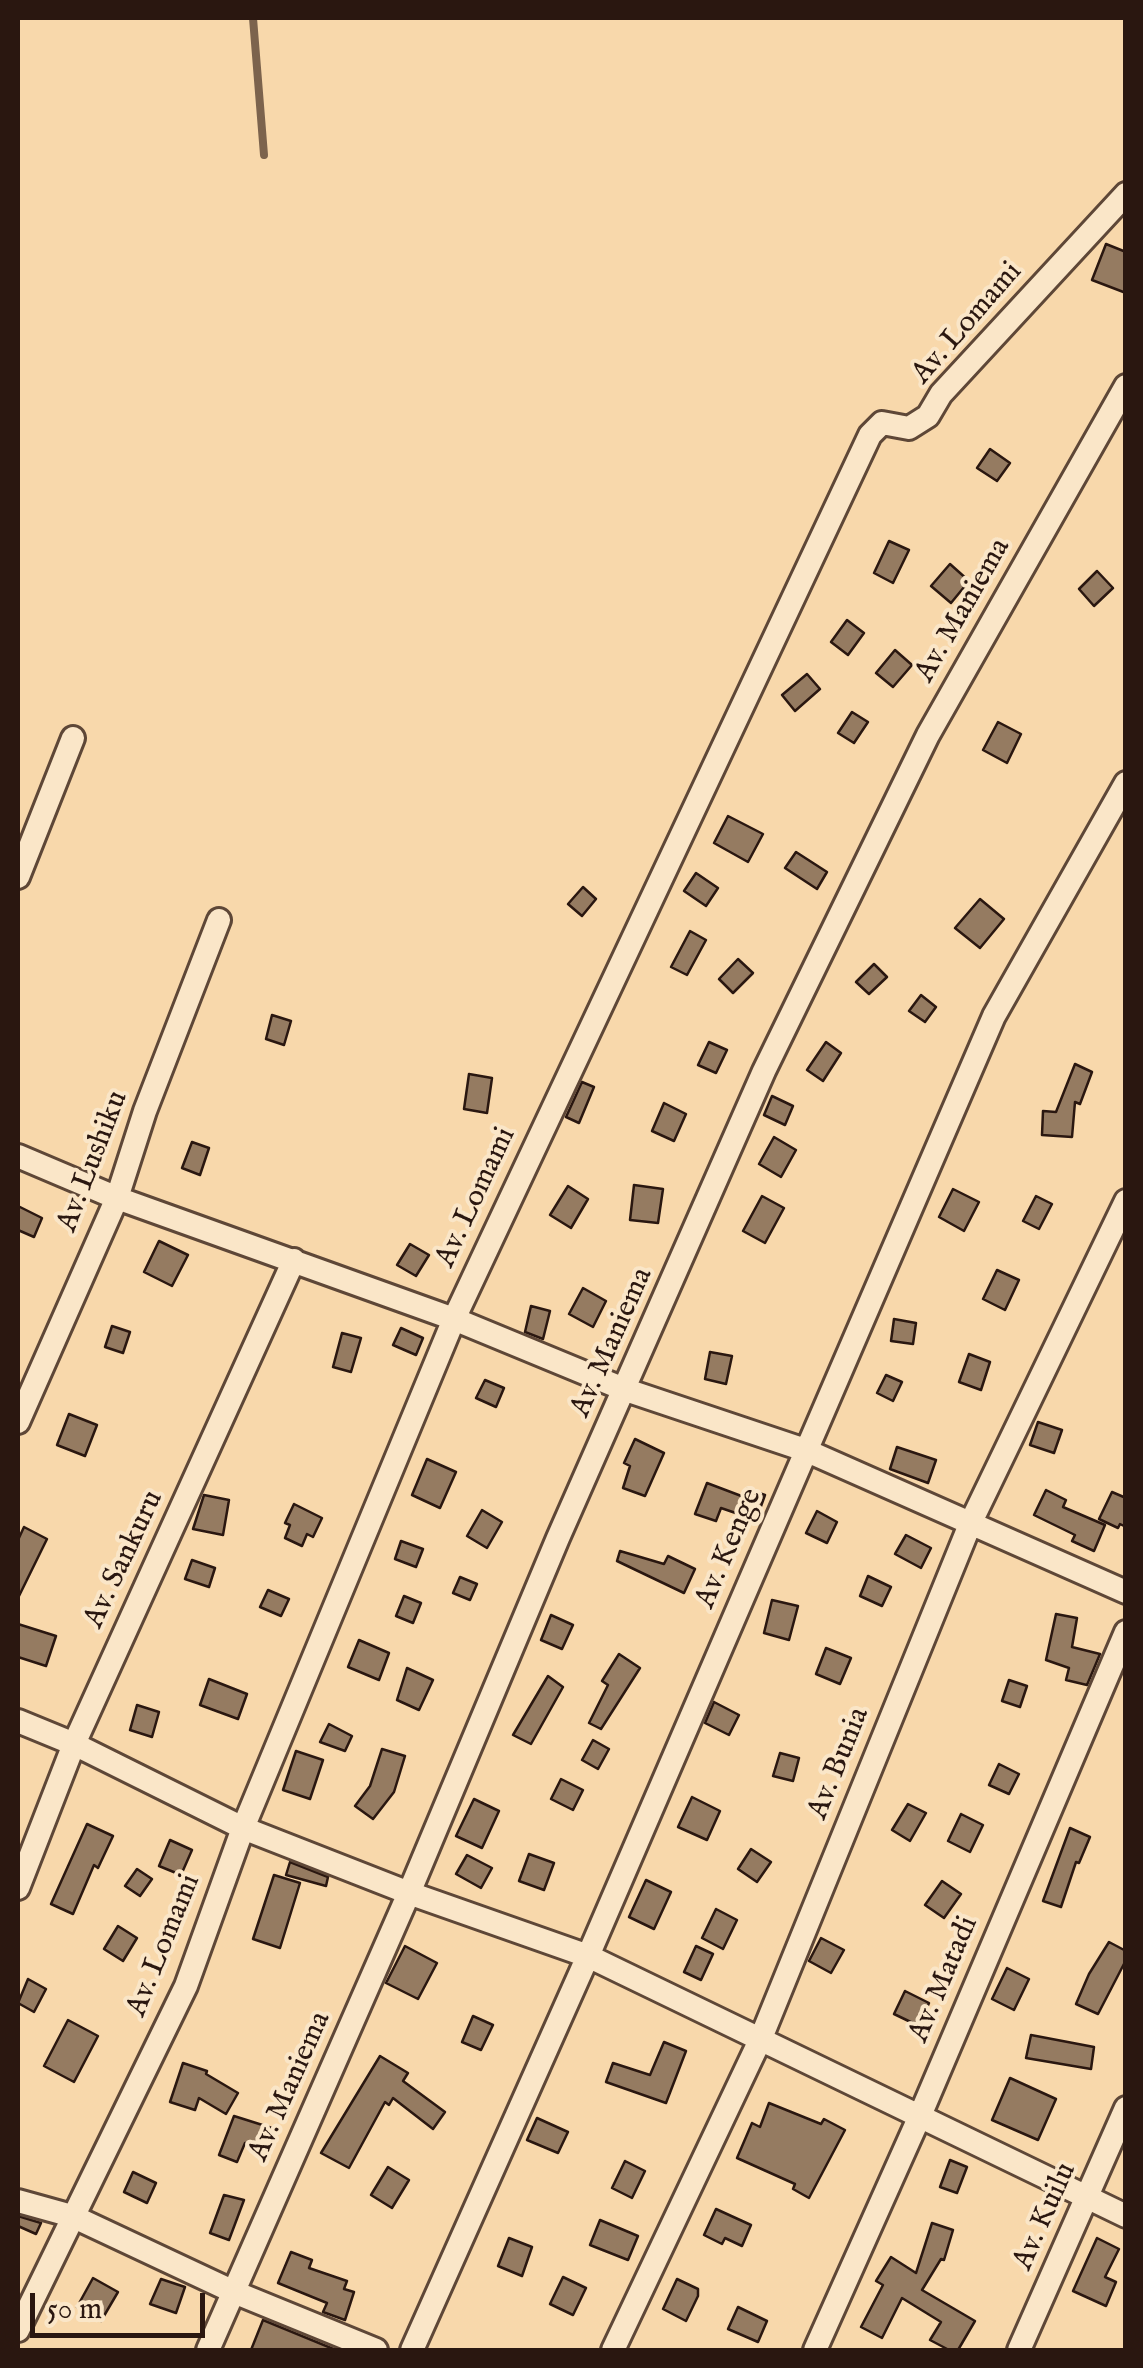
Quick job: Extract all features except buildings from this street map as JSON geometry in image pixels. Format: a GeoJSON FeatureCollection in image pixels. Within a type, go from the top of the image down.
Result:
{"type":"FeatureCollection","features":[{"type":"Feature","properties":{"kind":"street","name":"Av. Lomami"},"geometry":{"type":"LineString","coordinates":[[18,2330],[186,1986],[243,1828],[454,1319],[870,435],[882,423],[909,428],[928,416],[942,394],[1126,194]]}},
{"type":"Feature","properties":{"kind":"street","name":"Av. Maniema"},"geometry":{"type":"LineString","coordinates":[[208,2350],[764,1071],[928,734],[1126,386]]}},
{"type":"Feature","properties":{"kind":"street"},"geometry":{"type":"LineString","coordinates":[[18,877],[72,738]]}},
{"type":"Feature","properties":{"kind":"street","name":"Av. Kenge"},"geometry":{"type":"LineString","coordinates":[[412,2350],[588,1956],[994,1016],[1126,783]]}},
{"type":"Feature","properties":{"kind":"street","name":"Av. Lushiku"},"geometry":{"type":"LineString","coordinates":[[18,1422],[117,1198],[219,920]]}},
{"type":"Feature","properties":{"kind":"street"},"geometry":{"type":"LineString","coordinates":[[18,1156],[117,1198],[454,1319],[626,1390],[805,1450],[1126,1592]]}},
{"type":"Feature","properties":{"kind":"street","name":"Av. Bunia"},"geometry":{"type":"LineString","coordinates":[[613,2350],[760,2038],[971,1522],[1126,1201]]}},
{"type":"Feature","properties":{"kind":"street","name":"Av. Sankuru"},"geometry":{"type":"LineString","coordinates":[[18,1888],[74,1744],[294,1260]]}},
{"type":"Feature","properties":{"kind":"street","name":"Av. Matadi"},"geometry":{"type":"LineString","coordinates":[[815,2350],[919,2118],[1126,1632]]}},
{"type":"Feature","properties":{"kind":"street"},"geometry":{"type":"LineString","coordinates":[[18,1721],[74,1744],[243,1828],[408,1894],[588,1956],[1126,2216]]}},
{"type":"Feature","properties":{"kind":"street","name":"Av. Kuilu"},"geometry":{"type":"LineString","coordinates":[[1019,2350],[1126,2108]]}},
{"type":"Feature","properties":{"kind":"street"},"geometry":{"type":"LineString","coordinates":[[18,2201],[72,2216],[234,2292],[376,2350]]}},
{"type":"Feature","properties":{"kind":"waterway"},"geometry":{"type":"LineString","coordinates":[[253,18],[264,155]]}}]}
